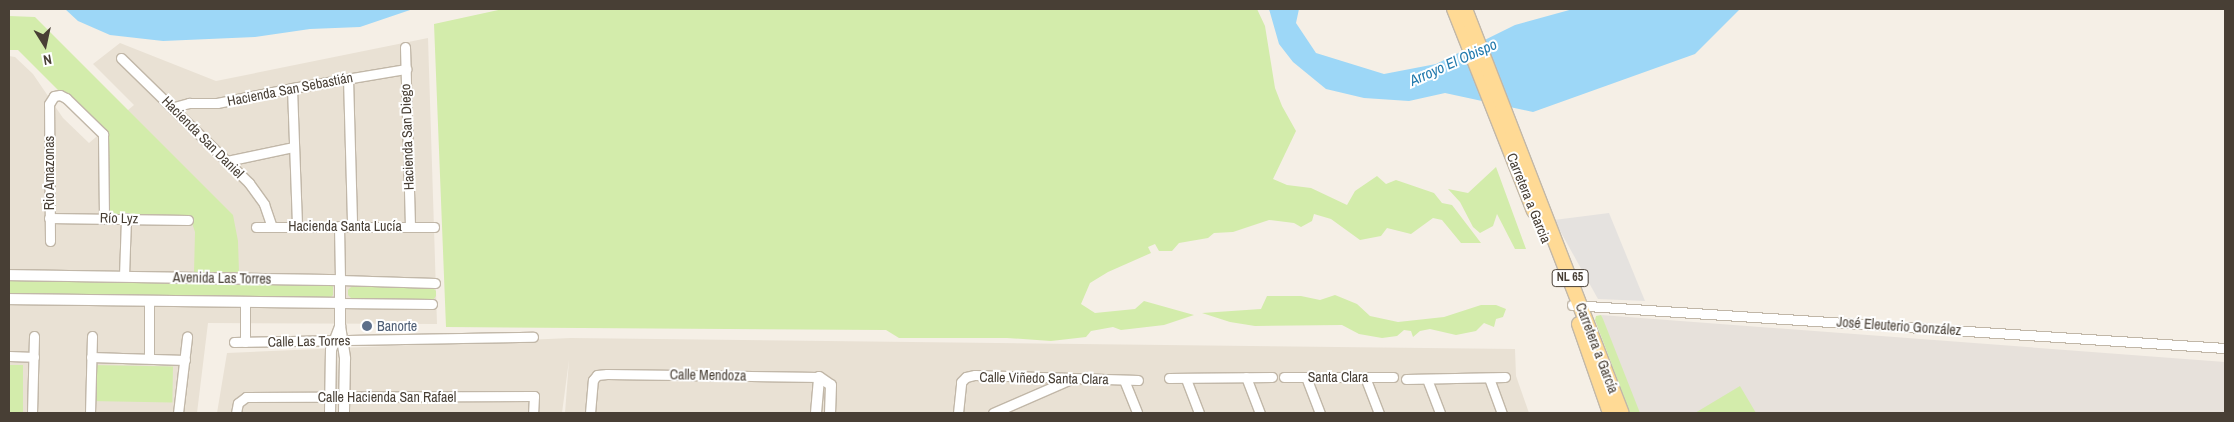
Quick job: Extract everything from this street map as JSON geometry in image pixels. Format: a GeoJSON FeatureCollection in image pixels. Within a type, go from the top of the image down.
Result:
{"type":"FeatureCollection","features":[{"type":"Feature","properties":{"kind":"main road","name":"Carretera a Garcia"},"geometry":{"type":"LineString","coordinates":[[1454,9],[1470,36],[1513,146]]}},
{"type":"Feature","properties":{"kind":"main road","name":"Carretera a Garcia"},"geometry":{"type":"LineString","coordinates":[[1465,9],[1470,36]]}},
{"type":"Feature","properties":{"kind":"main road","name":"Carretera a García"},"geometry":{"type":"LineString","coordinates":[[1513,146],[1576,305],[1622,413]]}},
{"type":"Feature","properties":{"kind":"main road","name":"NL 65"},"geometry":{"type":"LineString","coordinates":[[1576,305],[1600,388]]}},
{"type":"Feature","properties":{"kind":"main road","name":"Carretera a García"},"geometry":{"type":"LineString","coordinates":[[1600,388],[1610,413]]}},
{"type":"Feature","properties":{"kind":"main road"},"geometry":{"type":"LineString","coordinates":[[1600,388],[1601,413]]}},
{"type":"Feature","properties":{"kind":"street","name":"Hacienda San Diego"},"geometry":{"type":"LineString","coordinates":[[405,47],[410,226]]}},
{"type":"Feature","properties":{"kind":"street","name":"Hacienda San Daniel"},"geometry":{"type":"LineString","coordinates":[[121,58],[174,107],[257,192],[272,227]]}},
{"type":"Feature","properties":{"kind":"street","name":"Hacienda San Sebastián"},"geometry":{"type":"LineString","coordinates":[[174,107],[189,103],[217,103],[406,69]]}},
{"type":"Feature","properties":{"kind":"street"},"geometry":{"type":"LineString","coordinates":[[348,78],[352,226]]}},
{"type":"Feature","properties":{"kind":"street"},"geometry":{"type":"LineString","coordinates":[[292,88],[296,226]]}},
{"type":"Feature","properties":{"kind":"street","name":"Rio Amazonas"},"geometry":{"type":"LineString","coordinates":[[50,241],[49,104],[54,96],[64,96],[101,130],[105,143],[104,218]]}},
{"type":"Feature","properties":{"kind":"street"},"geometry":{"type":"LineString","coordinates":[[227,161],[293,148]]}},
{"type":"Feature","properties":{"kind":"street","name":"Río Lyz"},"geometry":{"type":"LineString","coordinates":[[49,218],[188,220]]}},
{"type":"Feature","properties":{"kind":"street"},"geometry":{"type":"LineString","coordinates":[[124,276],[126,218]]}},
{"type":"Feature","properties":{"kind":"street"},"geometry":{"type":"LineString","coordinates":[[339,226],[339,340],[344,413]]}},
{"type":"Feature","properties":{"kind":"street","name":"Hacienda Santa Lucía"},"geometry":{"type":"LineString","coordinates":[[256,227],[434,227]]}},
{"type":"Feature","properties":{"kind":"street","name":"Avenida Las Torres"},"geometry":{"type":"LineString","coordinates":[[9,275],[434,283]]}},
{"type":"Feature","properties":{"kind":"street","name":"Avenida Las Torres"},"geometry":{"type":"LineString","coordinates":[[9,299],[432,304]]}},
{"type":"Feature","properties":{"kind":"street"},"geometry":{"type":"LineString","coordinates":[[149,301],[149,358]]}},
{"type":"Feature","properties":{"kind":"street"},"geometry":{"type":"LineString","coordinates":[[245,302],[245,342]]}},
{"type":"Feature","properties":{"kind":"street","name":"José Eleuterio González"},"geometry":{"type":"LineString","coordinates":[[1576,305],[2225,348]]}},
{"type":"Feature","properties":{"kind":"street"},"geometry":{"type":"LineString","coordinates":[[32,413],[34,336]]}},
{"type":"Feature","properties":{"kind":"street"},"geometry":{"type":"LineString","coordinates":[[90,413],[92,336]]}},
{"type":"Feature","properties":{"kind":"street"},"geometry":{"type":"LineString","coordinates":[[178,413],[187,337]]}},
{"type":"Feature","properties":{"kind":"street","name":"Calle Las Torres"},"geometry":{"type":"LineString","coordinates":[[234,342],[533,337]]}},
{"type":"Feature","properties":{"kind":"street"},"geometry":{"type":"LineString","coordinates":[[330,413],[330,358],[339,340]]}},
{"type":"Feature","properties":{"kind":"street"},"geometry":{"type":"LineString","coordinates":[[9,356],[34,357]]}},
{"type":"Feature","properties":{"kind":"street"},"geometry":{"type":"LineString","coordinates":[[91,357],[185,360]]}},
{"type":"Feature","properties":{"kind":"street","name":"Calle Mendoza"},"geometry":{"type":"LineString","coordinates":[[590,413],[592,384],[597,375],[819,377]]}},
{"type":"Feature","properties":{"kind":"street","name":"Calle Viñedo Santa Clara"},"geometry":{"type":"LineString","coordinates":[[958,413],[960,384],[966,377],[975,375],[1124,380],[1137,413]]}},
{"type":"Feature","properties":{"kind":"street"},"geometry":{"type":"LineString","coordinates":[[816,413],[819,377]]}},
{"type":"Feature","properties":{"kind":"street"},"geometry":{"type":"LineString","coordinates":[[819,377],[830,385],[830,413]]}},
{"type":"Feature","properties":{"kind":"street"},"geometry":{"type":"LineString","coordinates":[[1246,377],[1260,413]]}},
{"type":"Feature","properties":{"kind":"street"},"geometry":{"type":"LineString","coordinates":[[1169,378],[1272,377]]}},
{"type":"Feature","properties":{"kind":"street","name":"Santa Clara"},"geometry":{"type":"LineString","coordinates":[[1284,377],[1393,377]]}},
{"type":"Feature","properties":{"kind":"street"},"geometry":{"type":"LineString","coordinates":[[1306,377],[1320,413]]}},
{"type":"Feature","properties":{"kind":"street"},"geometry":{"type":"LineString","coordinates":[[1365,377],[1379,413]]}},
{"type":"Feature","properties":{"kind":"street"},"geometry":{"type":"LineString","coordinates":[[1489,378],[1502,413]]}},
{"type":"Feature","properties":{"kind":"street"},"geometry":{"type":"LineString","coordinates":[[1406,379],[1505,378]]}},
{"type":"Feature","properties":{"kind":"street"},"geometry":{"type":"LineString","coordinates":[[993,413],[1072,379]]}},
{"type":"Feature","properties":{"kind":"street"},"geometry":{"type":"LineString","coordinates":[[1186,379],[1199,413]]}},
{"type":"Feature","properties":{"kind":"street"},"geometry":{"type":"LineString","coordinates":[[1427,379],[1440,413]]}},
{"type":"Feature","properties":{"kind":"street"},"geometry":{"type":"LineString","coordinates":[[1124,380],[1138,380]]}},
{"type":"Feature","properties":{"kind":"street","name":"Calle Hacienda San Rafael"},"geometry":{"type":"LineString","coordinates":[[236,413],[241,399],[534,396],[533,413]]}},
{"type":"Feature","properties":{"kind":"shaded area"},"geometry":{"type":"Polygon","coordinates":[[[428,38],[437,324],[208,323],[197,413],[9,413],[9,56],[15,57],[33,74],[63,118],[89,143],[134,105],[93,64],[120,43],[216,81],[428,38]]]}},
{"type":"Feature","properties":{"kind":"shaded area"},"geometry":{"type":"Polygon","coordinates":[[[1609,213],[1645,301],[1598,299],[1554,220],[1609,213]]]}},
{"type":"Feature","properties":{"kind":"shaded area"},"geometry":{"type":"Polygon","coordinates":[[[1601,315],[2225,362],[2225,413],[1638,413],[1601,315]]]}},
{"type":"Feature","properties":{"kind":"shaded area"},"geometry":{"type":"Polygon","coordinates":[[[571,338],[1515,349],[1516,376],[1529,413],[565,413],[569,360],[562,413],[217,413],[227,353],[571,338]]]}},
{"type":"Feature","properties":{"kind":"green space"},"geometry":{"type":"Polygon","coordinates":[[[503,9],[1257,9],[1265,26],[1275,88],[1282,106],[1296,131],[1273,179],[1287,185],[1311,188],[1347,205],[1355,191],[1377,176],[1386,184],[1396,180],[1434,193],[1442,203],[1452,205],[1481,243],[1461,243],[1442,220],[1433,218],[1411,234],[1387,228],[1381,236],[1360,240],[1331,219],[1314,214],[1312,221],[1301,227],[1294,223],[1269,220],[1233,232],[1214,233],[1208,238],[1179,243],[1172,251],[1159,251],[1155,244],[1148,247],[1151,253],[1108,272],[1090,283],[1081,304],[1095,313],[1135,309],[1144,301],[1194,315],[1164,325],[1121,330],[1113,327],[1091,331],[1086,337],[1051,341],[1007,338],[899,338],[886,330],[446,327],[434,24],[503,9]]]}},
{"type":"Feature","properties":{"kind":"green space"},"geometry":{"type":"Polygon","coordinates":[[[9,16],[35,17],[233,215],[238,241],[239,272],[194,273],[195,232],[190,217],[104,215],[104,136],[18,50],[9,50],[9,16]]]}},
{"type":"Feature","properties":{"kind":"green space"},"geometry":{"type":"Polygon","coordinates":[[[1496,167],[1526,249],[1515,249],[1497,214],[1493,226],[1480,233],[1473,227],[1460,202],[1448,189],[1468,193],[1496,167]]]}},
{"type":"Feature","properties":{"kind":"green space"},"geometry":{"type":"Polygon","coordinates":[[[9,276],[329,280],[333,287],[333,295],[327,301],[9,295],[9,276]]]}},
{"type":"Feature","properties":{"kind":"green space"},"geometry":{"type":"Polygon","coordinates":[[[352,286],[432,287],[436,291],[436,296],[433,300],[352,299],[348,295],[348,290],[352,286]]]}},
{"type":"Feature","properties":{"kind":"green space"},"geometry":{"type":"Polygon","coordinates":[[[1335,295],[1357,304],[1370,316],[1398,322],[1444,317],[1481,305],[1496,305],[1506,309],[1503,317],[1496,319],[1494,327],[1484,323],[1476,331],[1456,335],[1430,329],[1420,331],[1413,337],[1411,331],[1404,330],[1397,336],[1382,338],[1359,334],[1342,325],[1255,326],[1230,322],[1202,313],[1261,309],[1267,296],[1301,296],[1320,300],[1335,295]]]}},
{"type":"Feature","properties":{"kind":"green space"},"geometry":{"type":"Polygon","coordinates":[[[1601,315],[1640,413],[1630,413],[1595,320],[1596,316],[1601,315]]]}},
{"type":"Feature","properties":{"kind":"green space"},"geometry":{"type":"Polygon","coordinates":[[[9,365],[23,365],[23,413],[9,413],[9,365]]]}},
{"type":"Feature","properties":{"kind":"green space"},"geometry":{"type":"Polygon","coordinates":[[[90,365],[173,366],[172,402],[89,401],[90,365]]]}},
{"type":"Feature","properties":{"kind":"green space"},"geometry":{"type":"Polygon","coordinates":[[[1740,386],[1756,413],[1695,413],[1740,386]]]}},
{"type":"Feature","properties":{"kind":"water"},"geometry":{"type":"Polygon","coordinates":[[[65,9],[413,9],[360,27],[310,29],[255,37],[163,41],[110,35],[78,21],[65,9]]]}},
{"type":"Feature","properties":{"kind":"water","name":"Arroyo El Obispo"},"geometry":{"type":"Polygon","coordinates":[[[1269,9],[1299,9],[1296,23],[1316,53],[1384,74],[1436,64],[1515,25],[1573,9],[1740,9],[1695,54],[1533,112],[1445,93],[1409,101],[1364,98],[1326,89],[1293,62],[1279,44],[1269,9]]]}},
{"type":"Feature","properties":{"kind":"place","name":"Banorte"},"geometry":{"type":"Point","coordinates":[367,326]}}]}
